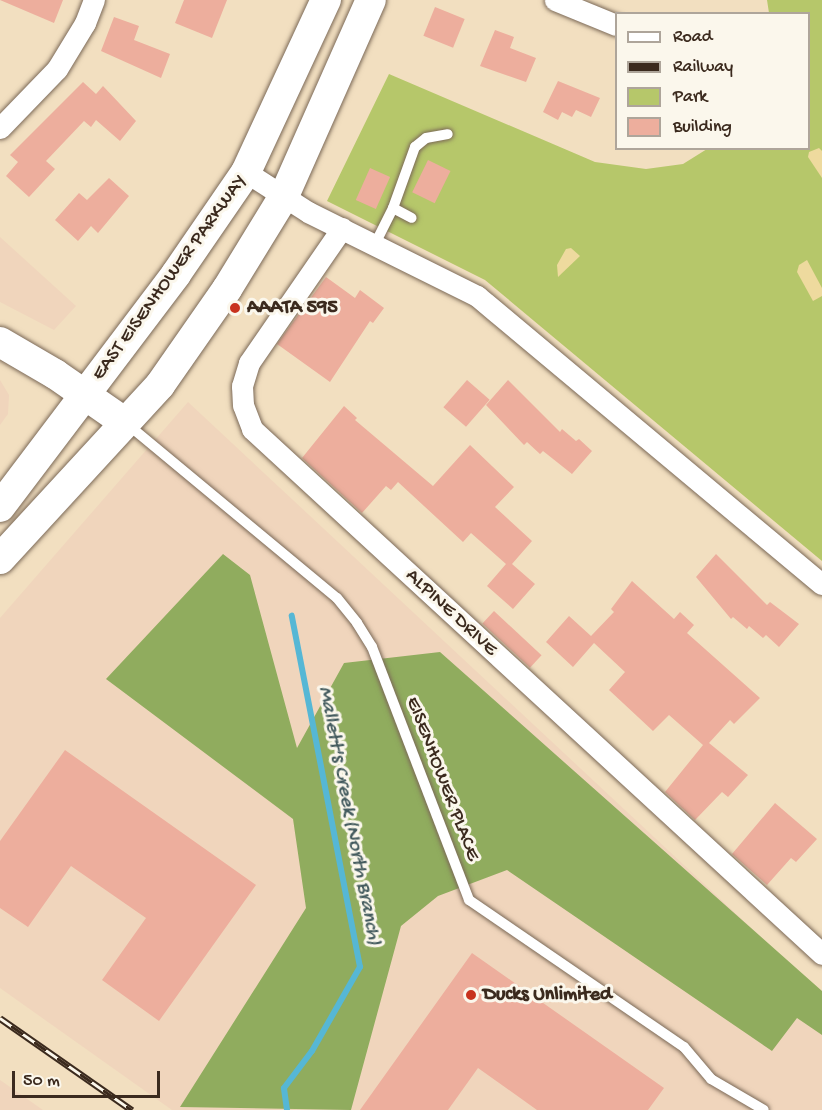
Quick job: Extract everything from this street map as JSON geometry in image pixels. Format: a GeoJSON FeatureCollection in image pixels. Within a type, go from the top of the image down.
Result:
{"type":"FeatureCollection","features":[{"type":"Feature","properties":{"kind":"main road","name":"EAST EISENHOWER PARKWAY"},"geometry":{"type":"LineString","coordinates":[[0,507],[176,274],[246,172],[326,0]]}},
{"type":"Feature","properties":{"kind":"main road"},"geometry":{"type":"LineString","coordinates":[[0,559],[160,385],[227,289],[284,196],[371,0]]}},
{"type":"Feature","properties":{"kind":"main road"},"geometry":{"type":"LineString","coordinates":[[0,342],[86,395],[124,422]]}},
{"type":"Feature","properties":{"kind":"street"},"geometry":{"type":"LineString","coordinates":[[0,128],[57,69],[85,23],[94,0]]}},
{"type":"Feature","properties":{"kind":"street"},"geometry":{"type":"LineString","coordinates":[[555,0],[615,25]]}},
{"type":"Feature","properties":{"kind":"street"},"geometry":{"type":"LineString","coordinates":[[246,172],[342,228],[477,296],[822,584]]}},
{"type":"Feature","properties":{"kind":"street","name":"ALPINE DRIVE"},"geometry":{"type":"LineString","coordinates":[[342,228],[249,363],[242,386],[243,405],[252,429],[822,954]]}},
{"type":"Feature","properties":{"kind":"lane"},"geometry":{"type":"LineString","coordinates":[[375,244],[393,208],[415,147],[426,138],[448,134]]}},
{"type":"Feature","properties":{"kind":"lane"},"geometry":{"type":"LineString","coordinates":[[393,208],[412,218]]}},
{"type":"Feature","properties":{"kind":"lane","name":"EISENHOWER PLACE"},"geometry":{"type":"LineString","coordinates":[[124,422],[337,598],[357,623],[372,647],[469,900],[684,1047],[711,1079],[764,1110]]}},
{"type":"Feature","properties":{"kind":"shaded area"},"geometry":{"type":"Polygon","coordinates":[[[0,237],[76,306],[54,330],[0,302],[0,237]]]}},
{"type":"Feature","properties":{"kind":"shaded area"},"geometry":{"type":"Polygon","coordinates":[[[0,380],[9,395],[8,414],[0,425],[0,380]]]}},
{"type":"Feature","properties":{"kind":"shaded area"},"geometry":{"type":"Polygon","coordinates":[[[188,402],[822,994],[822,1110],[172,1110],[0,988],[0,618],[188,402]]]}},
{"type":"Feature","properties":{"kind":"shaded area"},"geometry":{"type":"Polygon","coordinates":[[[0,1080],[43,1110],[0,1110],[0,1080]]]}},
{"type":"Feature","properties":{"kind":"green space"},"geometry":{"type":"Polygon","coordinates":[[[767,0],[822,0],[822,561],[485,280],[327,201],[389,74],[595,162],[646,169],[683,164],[705,150],[810,150],[810,12],[769,12],[767,0]]]}},
{"type":"Feature","properties":{"kind":"green space"},"geometry":{"type":"Polygon","coordinates":[[[223,554],[250,575],[297,748],[344,663],[440,652],[822,991],[822,1035],[797,1018],[772,1051],[507,870],[438,896],[401,926],[351,1110],[180,1107],[306,908],[293,819],[106,679],[223,554]]]}},
{"type":"Feature","properties":{"kind":"sand"},"geometry":{"type":"Polygon","coordinates":[[[819,148],[822,151],[822,178],[808,157],[809,152],[819,148]]]}},
{"type":"Feature","properties":{"kind":"sand"},"geometry":{"type":"Polygon","coordinates":[[[571,248],[580,256],[558,277],[557,265],[566,249],[571,248]]]}},
{"type":"Feature","properties":{"kind":"sand"},"geometry":{"type":"Polygon","coordinates":[[[807,260],[822,288],[822,296],[813,301],[797,272],[799,265],[807,260]]]}},
{"type":"Feature","properties":{"kind":"building"},"geometry":{"type":"Polygon","coordinates":[[[0,0],[63,0],[54,23],[0,0]]]}},
{"type":"Feature","properties":{"kind":"building"},"geometry":{"type":"Polygon","coordinates":[[[184,0],[227,0],[212,38],[175,23],[184,0]]]}},
{"type":"Feature","properties":{"kind":"building"},"geometry":{"type":"Polygon","coordinates":[[[435,7],[465,19],[453,48],[423,36],[435,7]]]}},
{"type":"Feature","properties":{"kind":"building"},"geometry":{"type":"Polygon","coordinates":[[[114,17],[139,26],[134,40],[170,54],[161,78],[101,51],[114,17]]]}},
{"type":"Feature","properties":{"kind":"building"},"geometry":{"type":"Polygon","coordinates":[[[495,30],[514,37],[510,48],[536,58],[526,82],[480,66],[495,30]]]}},
{"type":"Feature","properties":{"kind":"building"},"geometry":{"type":"Polygon","coordinates":[[[558,81],[600,98],[591,117],[576,110],[572,117],[562,112],[558,120],[543,112],[558,81]]]}},
{"type":"Feature","properties":{"kind":"building"},"geometry":{"type":"Polygon","coordinates":[[[83,82],[96,94],[103,86],[136,121],[120,141],[96,120],[91,127],[84,121],[46,161],[55,169],[29,197],[6,176],[18,162],[10,155],[83,82]]]}},
{"type":"Feature","properties":{"kind":"building"},"geometry":{"type":"Polygon","coordinates":[[[428,160],[450,171],[435,203],[412,192],[428,160]]]}},
{"type":"Feature","properties":{"kind":"building"},"geometry":{"type":"Polygon","coordinates":[[[370,168],[390,177],[376,209],[356,200],[370,168]]]}},
{"type":"Feature","properties":{"kind":"building"},"geometry":{"type":"Polygon","coordinates":[[[109,178],[129,196],[98,233],[91,226],[78,241],[55,220],[79,193],[87,200],[109,178]]]}},
{"type":"Feature","properties":{"kind":"building"},"geometry":{"type":"Polygon","coordinates":[[[326,277],[355,298],[360,290],[384,308],[373,323],[370,321],[330,382],[277,344],[326,277]]]}},
{"type":"Feature","properties":{"kind":"building"},"geometry":{"type":"Polygon","coordinates":[[[467,380],[490,400],[466,427],[443,407],[467,380]]]}},
{"type":"Feature","properties":{"kind":"building"},"geometry":{"type":"Polygon","coordinates":[[[508,380],[560,432],[562,429],[576,441],[579,439],[592,451],[572,474],[543,451],[540,454],[527,442],[524,445],[486,405],[508,380]]]}},
{"type":"Feature","properties":{"kind":"building"},"geometry":{"type":"Polygon","coordinates":[[[344,406],[357,418],[355,420],[433,486],[470,445],[514,487],[495,507],[532,541],[512,564],[535,584],[513,609],[487,586],[506,564],[471,533],[463,542],[398,482],[391,490],[386,486],[362,513],[302,458],[344,406]]]}},
{"type":"Feature","properties":{"kind":"building"},"geometry":{"type":"Polygon","coordinates":[[[716,554],[767,605],[770,602],[799,624],[779,647],[766,635],[763,638],[749,626],[747,629],[733,617],[731,619],[696,577],[716,554]]]}},
{"type":"Feature","properties":{"kind":"building"},"geometry":{"type":"Polygon","coordinates":[[[632,581],[674,619],[680,612],[694,625],[687,633],[760,698],[734,724],[730,720],[709,743],[748,775],[728,797],[722,792],[695,820],[665,792],[703,745],[669,715],[653,731],[609,690],[625,672],[594,643],[573,667],[546,642],[569,616],[591,636],[614,612],[611,609],[632,581]]]}},
{"type":"Feature","properties":{"kind":"building"},"geometry":{"type":"Polygon","coordinates":[[[494,611],[542,655],[530,668],[482,623],[494,611]]]}},
{"type":"Feature","properties":{"kind":"building"},"geometry":{"type":"Polygon","coordinates":[[[65,750],[256,885],[159,1021],[102,980],[146,918],[71,866],[28,927],[0,908],[0,841],[65,750]]]}},
{"type":"Feature","properties":{"kind":"building"},"geometry":{"type":"Polygon","coordinates":[[[775,803],[817,839],[796,862],[791,858],[767,885],[732,854],[775,803]]]}},
{"type":"Feature","properties":{"kind":"building"},"geometry":{"type":"Polygon","coordinates":[[[472,953],[664,1088],[648,1110],[537,1110],[478,1068],[448,1110],[360,1110],[472,953]]]}},
{"type":"Feature","properties":{"kind":"waterway","name":"Mallett's Creek (North Branch)"},"geometry":{"type":"LineString","coordinates":[[287,1110],[284,1088],[312,1051],[360,967],[292,616]]}},
{"type":"Feature","properties":{"kind":"railway"},"geometry":{"type":"LineString","coordinates":[[0,1018],[132,1110]]}},
{"type":"Feature","properties":{"kind":"place","name":"AAATA 595"},"geometry":{"type":"Point","coordinates":[235,308]}},
{"type":"Feature","properties":{"kind":"place","name":"Ducks Unlimited"},"geometry":{"type":"Point","coordinates":[471,995]}}]}
